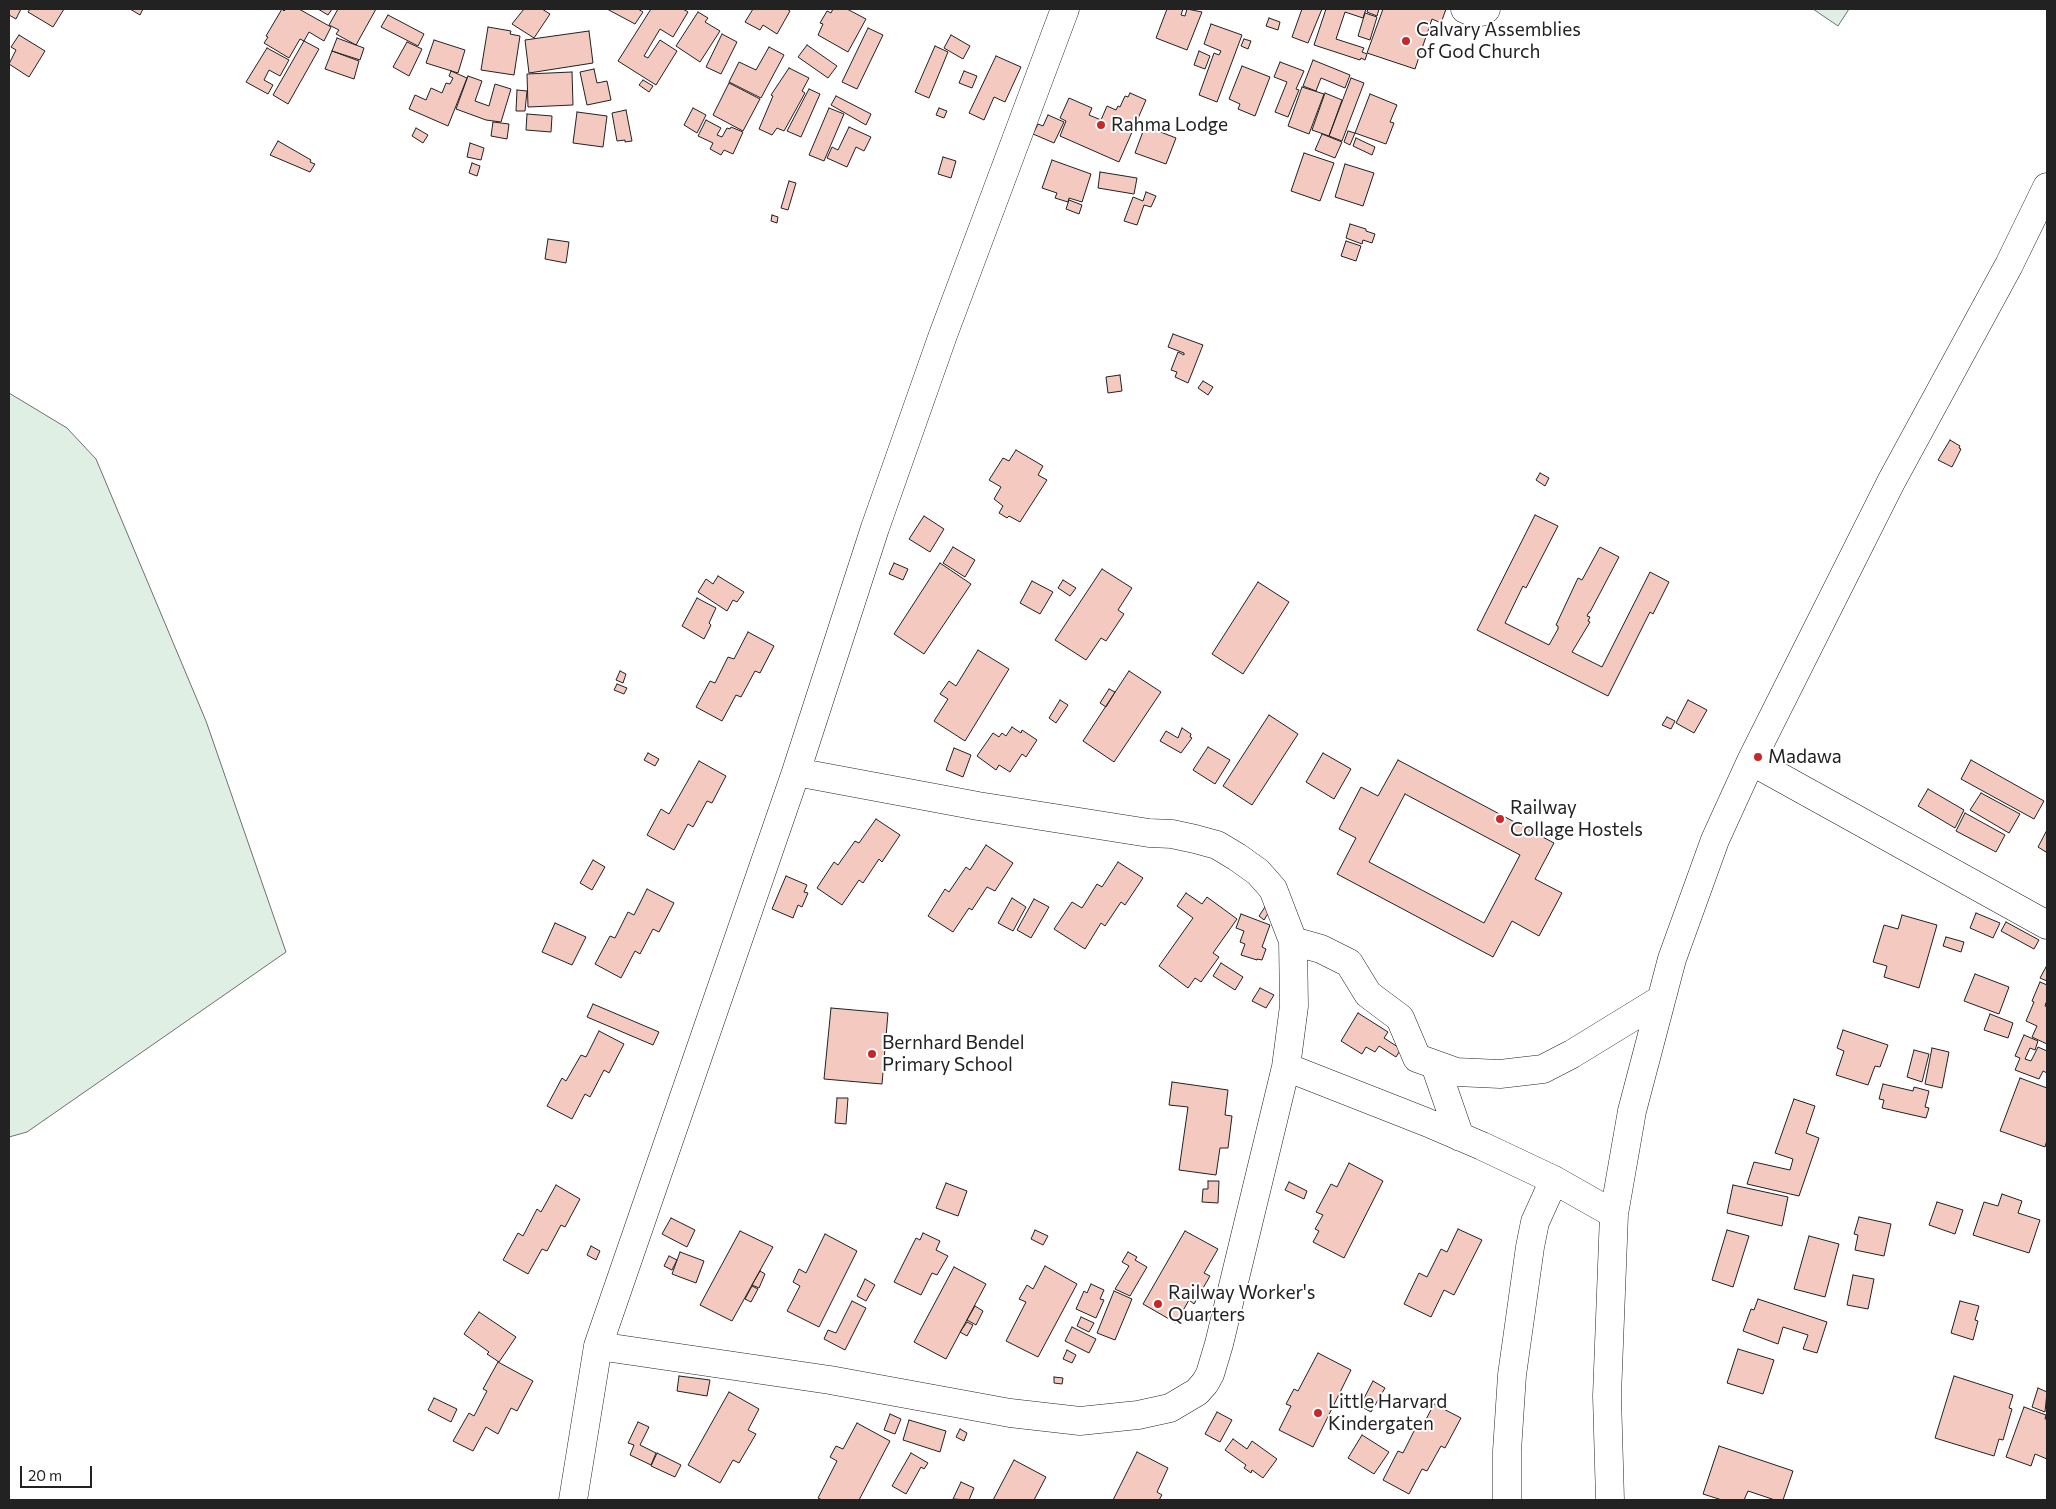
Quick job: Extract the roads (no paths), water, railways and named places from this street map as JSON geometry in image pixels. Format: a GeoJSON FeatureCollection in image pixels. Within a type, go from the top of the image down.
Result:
{"type":"FeatureCollection","features":[{"type":"Feature","properties":{"kind":"street"},"geometry":{"type":"LineString","coordinates":[[573,1500],[598,1346],[796,772],[872,537],[912,423],[1065,9]]}},
{"type":"Feature","properties":{"kind":"street"},"geometry":{"type":"LineString","coordinates":[[1465,9],[1474,13],[1486,9]]}},
{"type":"Feature","properties":{"kind":"street"},"geometry":{"type":"LineString","coordinates":[[1610,1500],[1607,1396],[1614,1214],[1632,1112],[1660,1000],[1694,896],[1715,840],[1751,761],[1892,482],[2008,265],[2047,187]]}},
{"type":"Feature","properties":{"kind":"street"},"geometry":{"type":"LineString","coordinates":[[1751,761],[2047,925]]}},
{"type":"Feature","properties":{"kind":"street"},"geometry":{"type":"LineString","coordinates":[[598,1346],[830,1380],[1010,1413],[1080,1421],[1138,1415],[1170,1408],[1197,1392],[1206,1383],[1210,1374],[1222,1334],[1286,1067],[1294,1006],[1293,941],[1274,889],[1258,872],[1217,845],[1172,834],[1150,833],[978,806],[796,772]]}},
{"type":"Feature","properties":{"kind":"street"},"geometry":{"type":"LineString","coordinates":[[1293,941],[1322,949],[1350,963],[1368,994],[1400,1018],[1417,1058],[1456,1072],[1500,1074],[1542,1069],[1572,1054],[1660,1000]]}},
{"type":"Feature","properties":{"kind":"street"},"geometry":{"type":"LineString","coordinates":[[1436,1065],[1460,1136]]}},
{"type":"Feature","properties":{"kind":"street"},"geometry":{"type":"LineString","coordinates":[[1286,1067],[1460,1136],[1554,1180],[1614,1214]]}},
{"type":"Feature","properties":{"kind":"street"},"geometry":{"type":"LineString","coordinates":[[1507,1500],[1507,1451],[1512,1375],[1530,1247],[1535,1222],[1554,1180]]}},
{"type":"Feature","properties":{"kind":"place","name":"Calvary Assemblies of God Church"},"geometry":{"type":"Point","coordinates":[1406,41]}},
{"type":"Feature","properties":{"kind":"place","name":"Rahma Lodge"},"geometry":{"type":"Point","coordinates":[1101,125]}},
{"type":"Feature","properties":{"kind":"place","name":"Madawa"},"geometry":{"type":"Point","coordinates":[1758,757]}},
{"type":"Feature","properties":{"kind":"place","name":"Railway Collage Hostels"},"geometry":{"type":"Point","coordinates":[1500,819]}},
{"type":"Feature","properties":{"kind":"place","name":"Bernhard Bendel Primary School"},"geometry":{"type":"Point","coordinates":[872,1054]}},
{"type":"Feature","properties":{"kind":"place","name":"Railway Worker's Quarters"},"geometry":{"type":"Point","coordinates":[1158,1304]}},
{"type":"Feature","properties":{"kind":"place","name":"Little Harvard Kindergaten"},"geometry":{"type":"Point","coordinates":[1318,1413]}}]}
